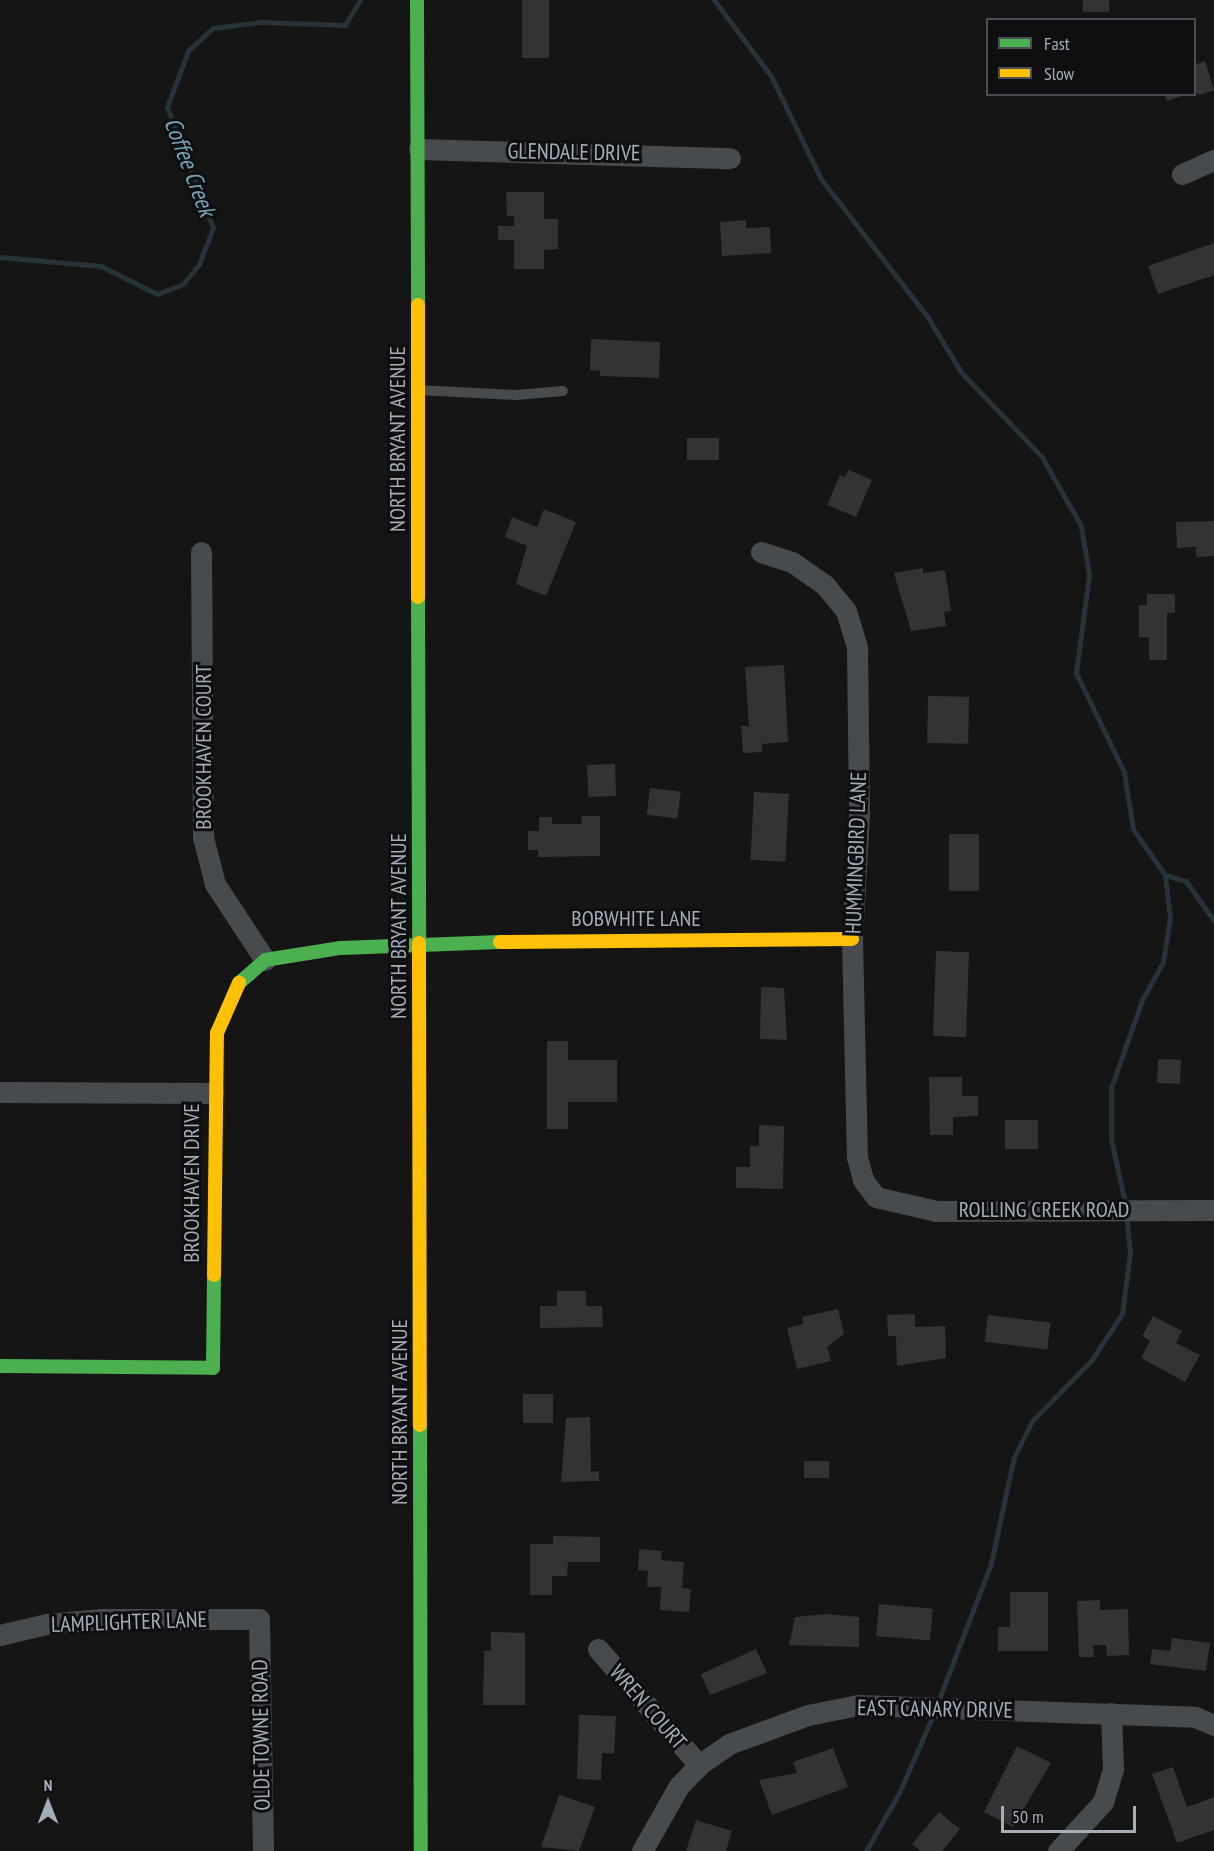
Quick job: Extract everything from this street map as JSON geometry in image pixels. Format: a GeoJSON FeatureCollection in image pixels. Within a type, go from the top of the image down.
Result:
{"type":"FeatureCollection","features":[{"type":"Feature","properties":{"kind":"street","name":"NORTH BRYANT AVENUE"},"geometry":{"type":"LineString","coordinates":[[417,0],[421,1851]]}},
{"type":"Feature","properties":{"kind":"street","name":"GLENDALE DRIVE"},"geometry":{"type":"LineString","coordinates":[[419,149],[730,158]]}},
{"type":"Feature","properties":{"kind":"street"},"geometry":{"type":"LineString","coordinates":[[1182,174],[1214,160]]}},
{"type":"Feature","properties":{"kind":"street","name":"BROOKHAVEN COURT"},"geometry":{"type":"LineString","coordinates":[[201,552],[203,837],[215,884],[265,960]]}},
{"type":"Feature","properties":{"kind":"street","name":"HUMMINGBIRD LANE"},"geometry":{"type":"LineString","coordinates":[[761,552],[792,562],[825,585],[846,611],[856,648],[859,814],[852,939],[856,1157],[863,1180],[876,1197]]}},
{"type":"Feature","properties":{"kind":"street","name":"BOBWHITE LANE"},"geometry":{"type":"LineString","coordinates":[[420,945],[852,939]]}},
{"type":"Feature","properties":{"kind":"street","name":"BROOKHAVEN DRIVE"},"geometry":{"type":"LineString","coordinates":[[0,1366],[213,1368],[213,1094],[217,1033],[228,998],[246,973],[265,960],[297,952],[420,945]]}},
{"type":"Feature","properties":{"kind":"street"},"geometry":{"type":"LineString","coordinates":[[0,1092],[213,1094]]}},
{"type":"Feature","properties":{"kind":"street","name":"ROLLING CREEK ROAD"},"geometry":{"type":"LineString","coordinates":[[876,1197],[936,1211],[1214,1209]]}},
{"type":"Feature","properties":{"kind":"street","name":"LAMPLIGHTER LANE"},"geometry":{"type":"LineString","coordinates":[[0,1635],[102,1619],[259,1619]]}},
{"type":"Feature","properties":{"kind":"street","name":"OLDE TOWNE ROAD"},"geometry":{"type":"LineString","coordinates":[[259,1619],[263,1851]]}},
{"type":"Feature","properties":{"kind":"street","name":"WREN COURT"},"geometry":{"type":"LineString","coordinates":[[598,1649],[699,1765]]}},
{"type":"Feature","properties":{"kind":"street","name":"EAST CANARY DRIVE"},"geometry":{"type":"LineString","coordinates":[[642,1851],[679,1786],[699,1765],[769,1728],[858,1705],[1195,1717],[1214,1725]]}},
{"type":"Feature","properties":{"kind":"street"},"geometry":{"type":"LineString","coordinates":[[1058,1851],[1103,1802],[1113,1769],[1111,1713]]}},
{"type":"Feature","properties":{"kind":"lane"},"geometry":{"type":"LineString","coordinates":[[418,390],[516,395],[563,391]]}},
{"type":"Feature","properties":{"kind":"building"},"geometry":{"type":"Polygon","coordinates":[[[522,0],[549,0],[549,58],[522,58],[522,0]]]}},
{"type":"Feature","properties":{"kind":"building"},"geometry":{"type":"Polygon","coordinates":[[[1083,0],[1109,0],[1109,12],[1083,12],[1083,0]]]}},
{"type":"Feature","properties":{"kind":"building"},"geometry":{"type":"Polygon","coordinates":[[[1205,61],[1214,90],[1200,95],[1196,92],[1196,64],[1205,61]]]}},
{"type":"Feature","properties":{"kind":"building"},"geometry":{"type":"Polygon","coordinates":[[[1165,96],[1181,96],[1167,101],[1165,96]]]}},
{"type":"Feature","properties":{"kind":"building"},"geometry":{"type":"Polygon","coordinates":[[[506,192],[544,192],[544,219],[558,219],[558,249],[544,250],[544,269],[514,269],[514,240],[498,240],[498,226],[514,226],[514,216],[507,216],[506,192]]]}},
{"type":"Feature","properties":{"kind":"building"},"geometry":{"type":"Polygon","coordinates":[[[746,220],[746,228],[770,227],[771,253],[722,256],[720,222],[746,220]]]}},
{"type":"Feature","properties":{"kind":"building"},"geometry":{"type":"Polygon","coordinates":[[[1214,243],[1214,275],[1158,294],[1148,266],[1214,243]]]}},
{"type":"Feature","properties":{"kind":"building"},"geometry":{"type":"Polygon","coordinates":[[[591,339],[660,342],[659,378],[600,376],[600,371],[590,370],[591,339]]]}},
{"type":"Feature","properties":{"kind":"building"},"geometry":{"type":"Polygon","coordinates":[[[687,438],[719,438],[719,460],[687,460],[687,438]]]}},
{"type":"Feature","properties":{"kind":"building"},"geometry":{"type":"Polygon","coordinates":[[[849,470],[872,480],[856,517],[827,505],[840,475],[845,477],[849,470]]]}},
{"type":"Feature","properties":{"kind":"building"},"geometry":{"type":"Polygon","coordinates":[[[544,509],[576,522],[546,596],[516,584],[527,546],[505,537],[512,517],[537,527],[544,509]]]}},
{"type":"Feature","properties":{"kind":"building"},"geometry":{"type":"Polygon","coordinates":[[[1214,521],[1214,556],[1196,557],[1196,547],[1177,548],[1176,522],[1214,521]]]}},
{"type":"Feature","properties":{"kind":"building"},"geometry":{"type":"Polygon","coordinates":[[[923,568],[923,573],[945,570],[951,611],[944,612],[946,626],[911,631],[894,573],[923,568]]]}},
{"type":"Feature","properties":{"kind":"building"},"geometry":{"type":"Polygon","coordinates":[[[1147,594],[1175,594],[1175,613],[1167,613],[1167,660],[1149,660],[1149,637],[1139,637],[1139,605],[1147,605],[1147,594]]]}},
{"type":"Feature","properties":{"kind":"building"},"geometry":{"type":"Polygon","coordinates":[[[784,665],[788,742],[762,744],[762,752],[743,753],[741,726],[749,726],[745,667],[784,665]]]}},
{"type":"Feature","properties":{"kind":"building"},"geometry":{"type":"Polygon","coordinates":[[[928,696],[969,697],[968,744],[927,743],[928,696]]]}},
{"type":"Feature","properties":{"kind":"building"},"geometry":{"type":"Polygon","coordinates":[[[615,764],[616,796],[588,797],[587,765],[615,764]]]}},
{"type":"Feature","properties":{"kind":"building"},"geometry":{"type":"Polygon","coordinates":[[[650,788],[681,792],[677,819],[647,815],[650,788]]]}},
{"type":"Feature","properties":{"kind":"building"},"geometry":{"type":"Polygon","coordinates":[[[754,792],[789,794],[785,862],[750,860],[754,792]]]}},
{"type":"Feature","properties":{"kind":"building"},"geometry":{"type":"Polygon","coordinates":[[[581,816],[600,816],[600,856],[538,857],[538,850],[528,850],[528,831],[539,831],[539,817],[552,817],[552,824],[582,824],[581,816]]]}},
{"type":"Feature","properties":{"kind":"building"},"geometry":{"type":"Polygon","coordinates":[[[949,834],[979,834],[979,891],[949,891],[949,834]]]}},
{"type":"Feature","properties":{"kind":"building"},"geometry":{"type":"Polygon","coordinates":[[[936,951],[969,952],[966,1037],[933,1036],[936,951]]]}},
{"type":"Feature","properties":{"kind":"building"},"geometry":{"type":"Polygon","coordinates":[[[761,987],[784,988],[787,1040],[760,1039],[761,987]]]}},
{"type":"Feature","properties":{"kind":"building"},"geometry":{"type":"Polygon","coordinates":[[[547,1041],[568,1041],[568,1060],[617,1060],[617,1102],[568,1102],[568,1129],[547,1129],[547,1041]]]}},
{"type":"Feature","properties":{"kind":"building"},"geometry":{"type":"Polygon","coordinates":[[[1158,1059],[1181,1060],[1180,1084],[1157,1083],[1158,1059]]]}},
{"type":"Feature","properties":{"kind":"building"},"geometry":{"type":"Polygon","coordinates":[[[929,1077],[962,1077],[962,1096],[978,1096],[978,1116],[953,1117],[953,1135],[930,1135],[929,1077]]]}},
{"type":"Feature","properties":{"kind":"building"},"geometry":{"type":"Polygon","coordinates":[[[1005,1120],[1038,1120],[1038,1149],[1005,1149],[1005,1120]]]}},
{"type":"Feature","properties":{"kind":"building"},"geometry":{"type":"Polygon","coordinates":[[[759,1125],[784,1126],[783,1189],[736,1188],[736,1167],[750,1167],[750,1146],[759,1146],[759,1125]]]}},
{"type":"Feature","properties":{"kind":"building"},"geometry":{"type":"Polygon","coordinates":[[[557,1291],[586,1291],[586,1306],[602,1306],[603,1327],[540,1328],[540,1306],[557,1306],[557,1291]]]}},
{"type":"Feature","properties":{"kind":"building"},"geometry":{"type":"Polygon","coordinates":[[[838,1309],[844,1334],[827,1347],[831,1361],[797,1369],[787,1328],[803,1324],[802,1317],[838,1309]]]}},
{"type":"Feature","properties":{"kind":"building"},"geometry":{"type":"Polygon","coordinates":[[[915,1314],[915,1327],[945,1326],[946,1358],[897,1366],[896,1336],[888,1336],[887,1315],[915,1314]]]}},
{"type":"Feature","properties":{"kind":"building"},"geometry":{"type":"Polygon","coordinates":[[[988,1315],[1051,1323],[1047,1349],[985,1342],[988,1315]]]}},
{"type":"Feature","properties":{"kind":"building"},"geometry":{"type":"Polygon","coordinates":[[[1153,1316],[1182,1331],[1176,1343],[1200,1355],[1185,1382],[1141,1358],[1150,1341],[1142,1336],[1153,1316]]]}},
{"type":"Feature","properties":{"kind":"building"},"geometry":{"type":"Polygon","coordinates":[[[523,1394],[553,1394],[553,1423],[523,1423],[523,1394]]]}},
{"type":"Feature","properties":{"kind":"building"},"geometry":{"type":"Polygon","coordinates":[[[590,1417],[591,1472],[599,1471],[599,1481],[561,1482],[566,1418],[590,1417]]]}},
{"type":"Feature","properties":{"kind":"building"},"geometry":{"type":"Polygon","coordinates":[[[804,1461],[829,1461],[829,1478],[804,1478],[804,1461]]]}},
{"type":"Feature","properties":{"kind":"building"},"geometry":{"type":"Polygon","coordinates":[[[553,1536],[600,1537],[600,1562],[568,1562],[567,1576],[552,1576],[552,1595],[530,1595],[530,1544],[553,1544],[553,1536]]]}},
{"type":"Feature","properties":{"kind":"building"},"geometry":{"type":"Polygon","coordinates":[[[639,1549],[662,1551],[661,1560],[684,1562],[682,1588],[691,1589],[689,1612],[660,1610],[661,1587],[647,1587],[648,1571],[638,1570],[639,1549]]]}},
{"type":"Feature","properties":{"kind":"building"},"geometry":{"type":"Polygon","coordinates":[[[1010,1592],[1048,1592],[1048,1651],[998,1651],[998,1627],[1010,1627],[1010,1592]]]}},
{"type":"Feature","properties":{"kind":"building"},"geometry":{"type":"Polygon","coordinates":[[[1100,1600],[1100,1610],[1128,1609],[1129,1655],[1107,1656],[1106,1645],[1093,1645],[1094,1657],[1079,1657],[1077,1601],[1100,1600]]]}},
{"type":"Feature","properties":{"kind":"building"},"geometry":{"type":"Polygon","coordinates":[[[879,1604],[933,1609],[930,1641],[876,1636],[879,1604]]]}},
{"type":"Feature","properties":{"kind":"building"},"geometry":{"type":"Polygon","coordinates":[[[827,1614],[859,1617],[859,1647],[789,1645],[795,1617],[827,1614]]]}},
{"type":"Feature","properties":{"kind":"building"},"geometry":{"type":"Polygon","coordinates":[[[491,1632],[525,1633],[525,1705],[483,1705],[484,1651],[491,1651],[491,1632]]]}},
{"type":"Feature","properties":{"kind":"building"},"geometry":{"type":"Polygon","coordinates":[[[1172,1638],[1210,1643],[1206,1671],[1150,1664],[1152,1649],[1170,1651],[1172,1638]]]}},
{"type":"Feature","properties":{"kind":"building"},"geometry":{"type":"Polygon","coordinates":[[[756,1649],[767,1673],[710,1695],[701,1674],[756,1649]]]}},
{"type":"Feature","properties":{"kind":"building"},"geometry":{"type":"Polygon","coordinates":[[[579,1715],[616,1716],[614,1754],[602,1753],[601,1780],[577,1779],[579,1715]]]}},
{"type":"Feature","properties":{"kind":"building"},"geometry":{"type":"Polygon","coordinates":[[[1017,1746],[1051,1763],[1013,1827],[984,1812],[1017,1746]]]}},
{"type":"Feature","properties":{"kind":"building"},"geometry":{"type":"Polygon","coordinates":[[[833,1748],[848,1787],[772,1815],[759,1780],[797,1773],[793,1762],[833,1748]]]}},
{"type":"Feature","properties":{"kind":"building"},"geometry":{"type":"Polygon","coordinates":[[[1173,1767],[1187,1807],[1214,1797],[1214,1830],[1177,1843],[1152,1774],[1173,1767]]]}},
{"type":"Feature","properties":{"kind":"building"},"geometry":{"type":"Polygon","coordinates":[[[559,1795],[595,1807],[579,1851],[541,1847],[559,1795]]]}},
{"type":"Feature","properties":{"kind":"building"},"geometry":{"type":"Polygon","coordinates":[[[939,1812],[960,1829],[942,1851],[921,1851],[912,1844],[939,1812]]]}},
{"type":"Feature","properties":{"kind":"building"},"geometry":{"type":"Polygon","coordinates":[[[696,1820],[732,1831],[726,1851],[686,1851],[696,1820]]]}},
{"type":"Feature","properties":{"kind":"waterway","name":"Coffee Creek"},"geometry":{"type":"LineString","coordinates":[[0,257],[101,266],[157,294],[183,284],[199,264],[213,228],[167,107],[188,51],[213,28],[262,22],[345,25],[360,0]]}},
{"type":"Feature","properties":{"kind":"waterway"},"geometry":{"type":"LineString","coordinates":[[714,0],[771,76],[821,179],[927,316],[961,372],[1042,457],[1081,526],[1089,575],[1076,673],[1124,772],[1133,829],[1165,875],[1170,918],[1163,962],[1142,1000],[1111,1088],[1111,1139],[1126,1207]]}},
{"type":"Feature","properties":{"kind":"waterway"},"geometry":{"type":"LineString","coordinates":[[1165,875],[1186,881],[1214,921]]}},
{"type":"Feature","properties":{"kind":"waterway"},"geometry":{"type":"LineString","coordinates":[[937,1704],[991,1563],[1014,1457],[1032,1421],[1091,1361],[1122,1314],[1130,1252],[1126,1216]]}},
{"type":"Feature","properties":{"kind":"waterway"},"geometry":{"type":"LineString","coordinates":[[866,1851],[899,1793],[934,1713]]}},
{"type":"Feature","properties":{"kind":"traffic: fast"},"geometry":{"type":"LineString","coordinates":[[417,0],[418,305]]}},
{"type":"Feature","properties":{"kind":"traffic: fast"},"geometry":{"type":"LineString","coordinates":[[418,597],[419,943]]}},
{"type":"Feature","properties":{"kind":"traffic: fast"},"geometry":{"type":"LineString","coordinates":[[239,983],[265,960],[341,948],[500,942]]}},
{"type":"Feature","properties":{"kind":"traffic: fast"},"geometry":{"type":"LineString","coordinates":[[0,1366],[213,1368],[214,1275]]}},
{"type":"Feature","properties":{"kind":"traffic: fast"},"geometry":{"type":"LineString","coordinates":[[420,1425],[421,1851]]}},
{"type":"Feature","properties":{"kind":"traffic: slow"},"geometry":{"type":"LineString","coordinates":[[418,305],[418,597]]}},
{"type":"Feature","properties":{"kind":"traffic: slow"},"geometry":{"type":"LineString","coordinates":[[500,942],[852,939]]}},
{"type":"Feature","properties":{"kind":"traffic: slow"},"geometry":{"type":"LineString","coordinates":[[419,943],[420,1425]]}},
{"type":"Feature","properties":{"kind":"traffic: slow"},"geometry":{"type":"LineString","coordinates":[[214,1275],[217,1033],[239,983]]}}]}
